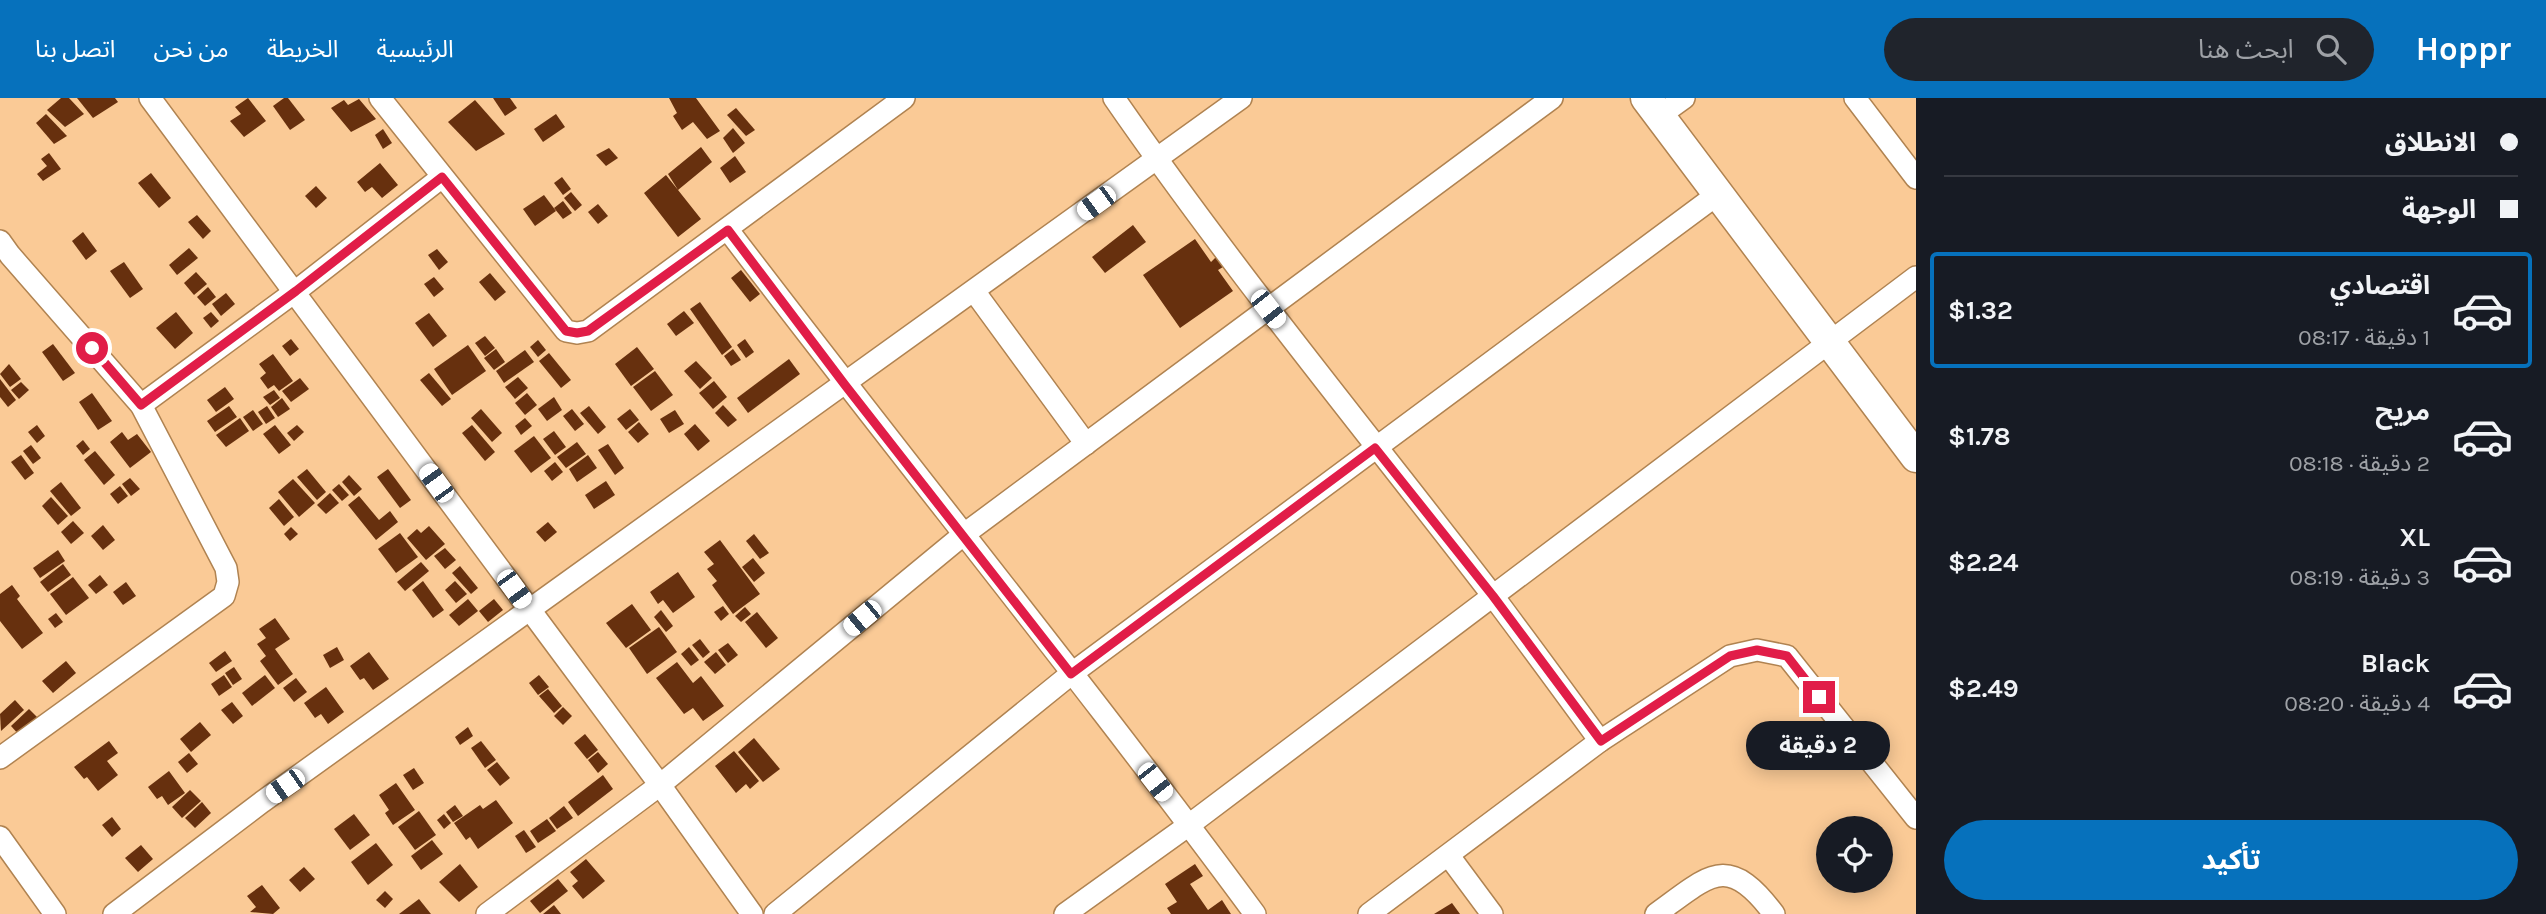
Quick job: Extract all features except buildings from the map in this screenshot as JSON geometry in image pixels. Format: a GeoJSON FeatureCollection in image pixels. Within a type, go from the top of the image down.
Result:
{"type":"FeatureCollection","features":[{"type":"Feature","properties":{"kind":"street"},"geometry":{"type":"LineString","coordinates":[[150,98],[296,291],[752,914]]}},
{"type":"Feature","properties":{"kind":"street"},"geometry":{"type":"LineString","coordinates":[[388,101],[442,177],[566,331],[577,333],[588,331],[728,230],[881,105],[904,98]]}},
{"type":"Feature","properties":{"kind":"street"},"geometry":{"type":"LineString","coordinates":[[1114,98],[1268,309],[1493,596],[1601,741]]}},
{"type":"Feature","properties":{"kind":"street"},"geometry":{"type":"LineString","coordinates":[[129,910],[262,802],[1241,98]]}},
{"type":"Feature","properties":{"kind":"street"},"geometry":{"type":"LineString","coordinates":[[487,914],[660,785],[963,535],[1552,98]]}},
{"type":"Feature","properties":{"kind":"street"},"geometry":{"type":"LineString","coordinates":[[1684,98],[1652,107],[1916,457]]}},
{"type":"Feature","properties":{"kind":"street"},"geometry":{"type":"LineString","coordinates":[[1855,98],[1916,178]]}},
{"type":"Feature","properties":{"kind":"street"},"geometry":{"type":"LineString","coordinates":[[141,405],[296,291],[442,177]]}},
{"type":"Feature","properties":{"kind":"street"},"geometry":{"type":"LineString","coordinates":[[775,914],[1071,674],[1718,194]]}},
{"type":"Feature","properties":{"kind":"street"},"geometry":{"type":"LineString","coordinates":[[728,230],[1255,914]]}},
{"type":"Feature","properties":{"kind":"street"},"geometry":{"type":"LineString","coordinates":[[0,758],[224,596],[228,582],[226,568],[141,405],[3,253]]}},
{"type":"Feature","properties":{"kind":"street"},"geometry":{"type":"LineString","coordinates":[[1065,914],[1189,825],[1916,277]]}},
{"type":"Feature","properties":{"kind":"street"},"geometry":{"type":"LineString","coordinates":[[975,291],[1086,443]]}},
{"type":"Feature","properties":{"kind":"street"},"geometry":{"type":"LineString","coordinates":[[1369,914],[1601,741],[1730,656],[1757,650],[1787,656],[1916,818]]}},
{"type":"Feature","properties":{"kind":"street"},"geometry":{"type":"LineString","coordinates":[[0,837],[55,914]]}},
{"type":"Feature","properties":{"kind":"street"},"geometry":{"type":"LineString","coordinates":[[1449,856],[1492,914]]}},
{"type":"Feature","properties":{"kind":"street"},"geometry":{"type":"LineString","coordinates":[[1656,914],[1707,877],[1731,876],[1755,889],[1774,914]]}},
{"type":"Feature","properties":{"kind":"route"},"geometry":{"type":"LineString","coordinates":[[92,348],[141,405],[296,291],[442,177],[566,331],[588,331],[728,230],[845,385],[1071,674],[1375,448],[1493,596],[1601,741],[1730,656],[1757,650],[1787,656],[1819,697]]}}]}
